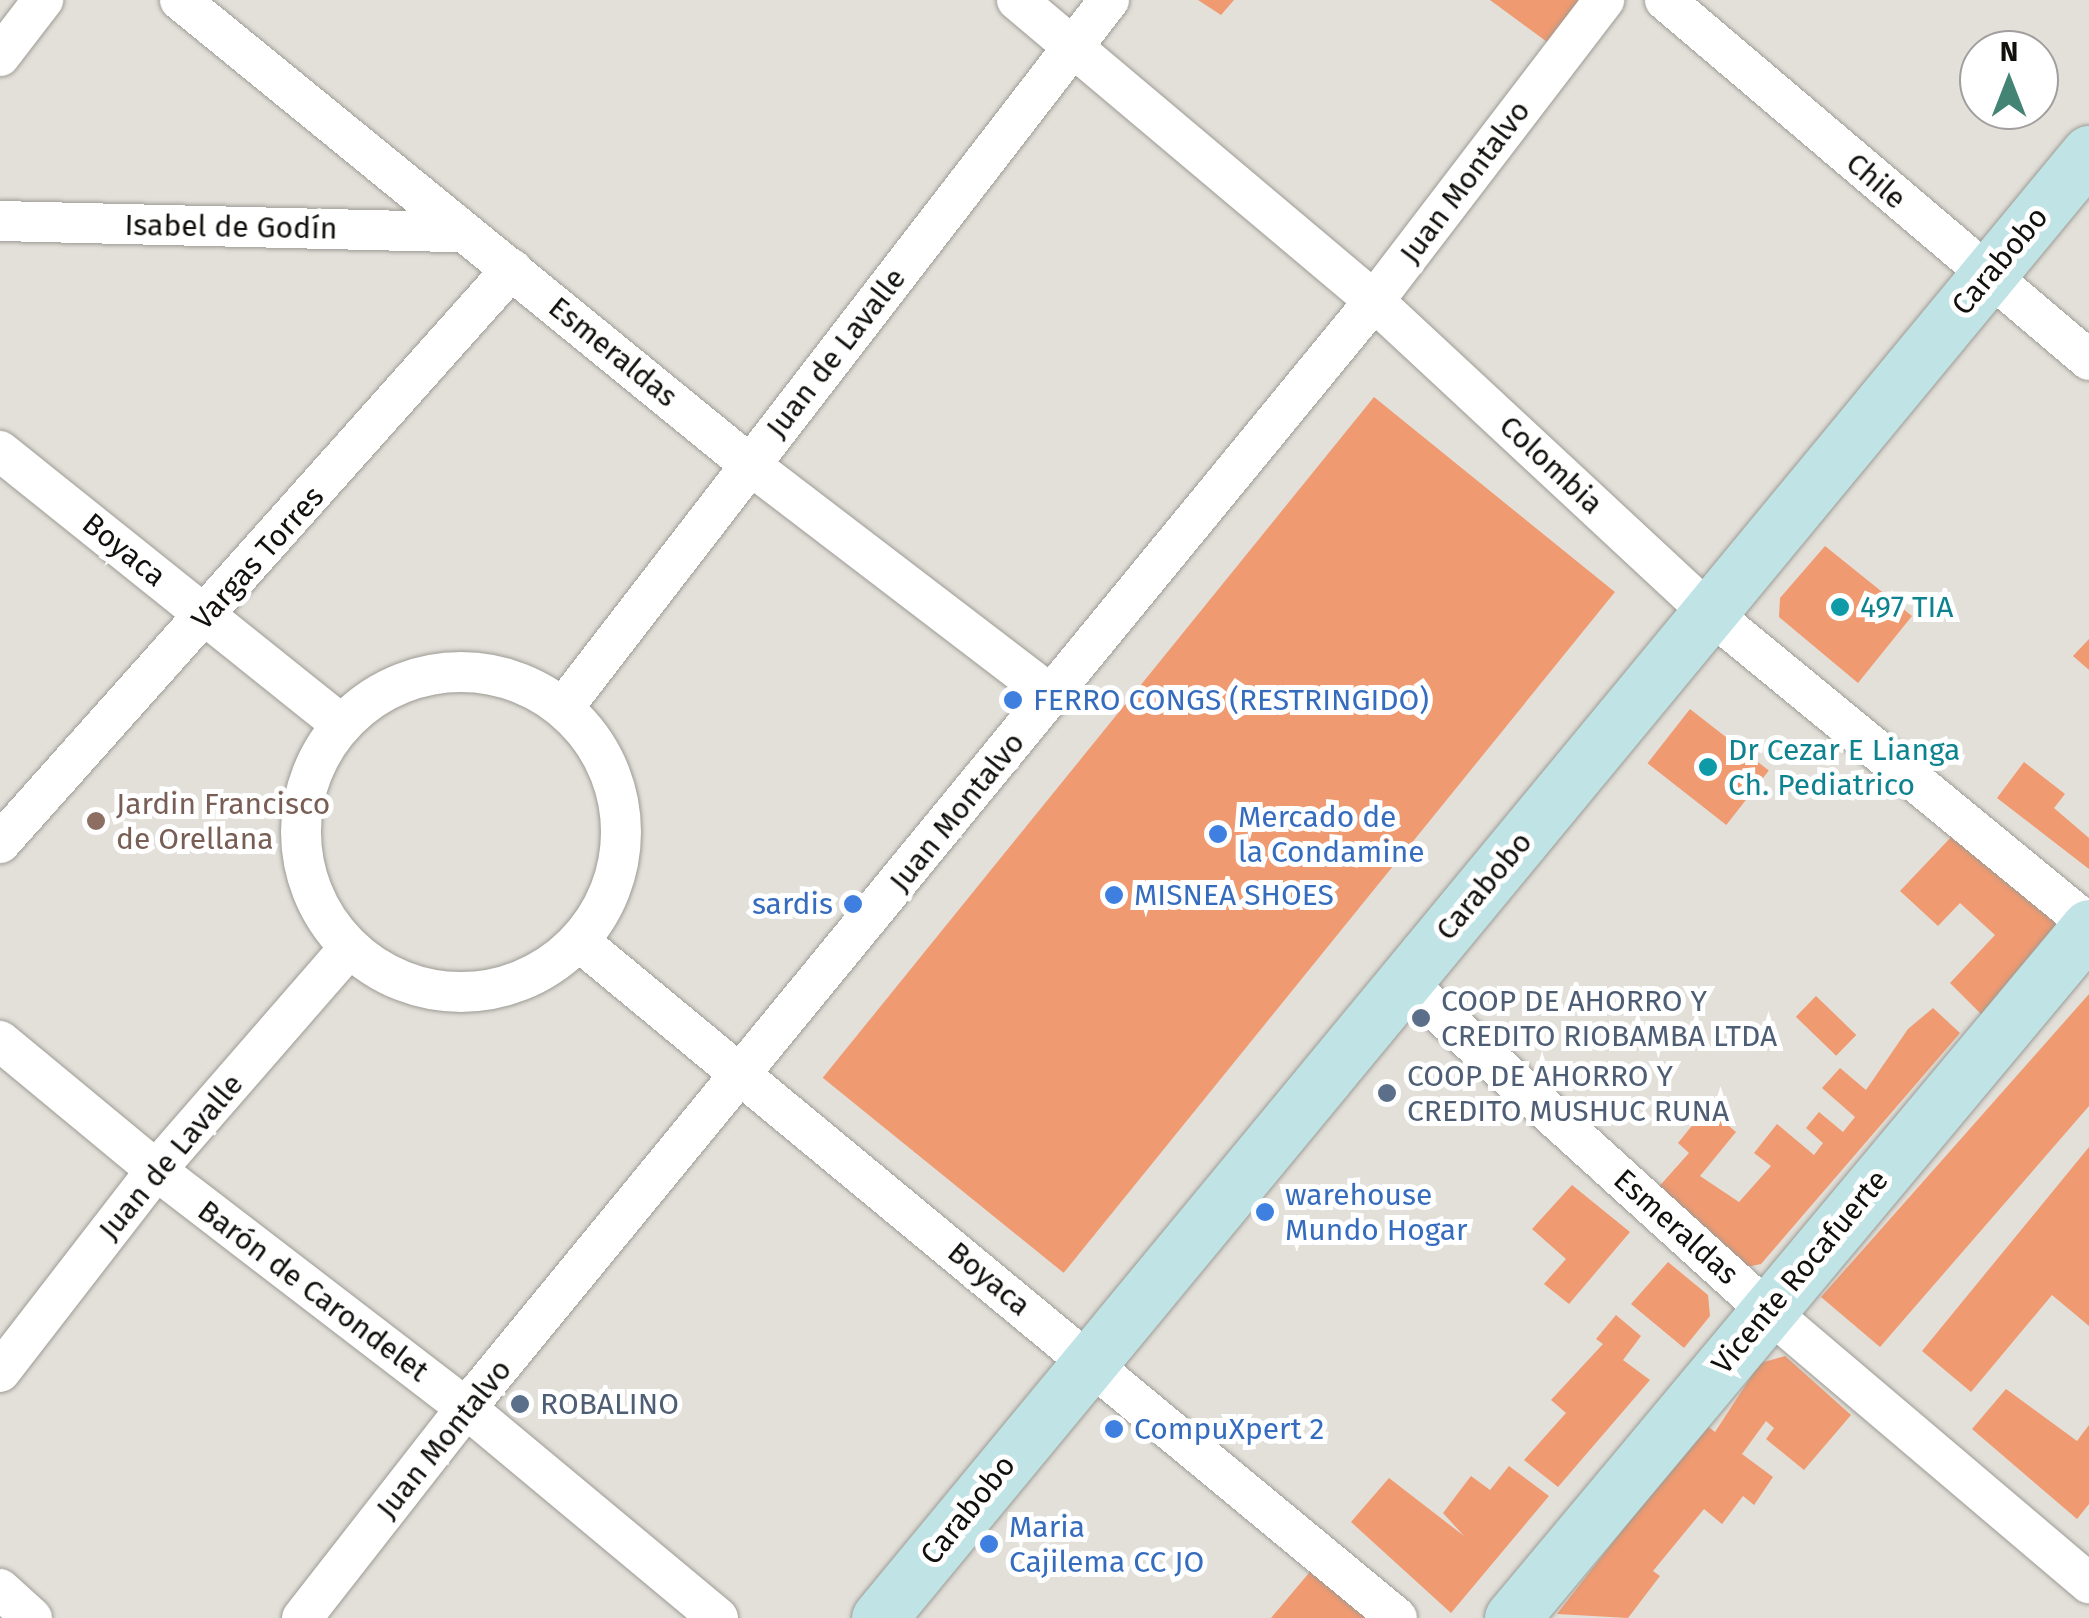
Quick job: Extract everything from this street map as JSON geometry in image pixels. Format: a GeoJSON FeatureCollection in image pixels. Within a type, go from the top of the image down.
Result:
{"type":"FeatureCollection","features":[{"type":"Feature","properties":{"kind":"main road","name":"Carabobo"},"geometry":{"type":"LineString","coordinates":[[879,1618],[2089,153]]}},
{"type":"Feature","properties":{"kind":"main road","name":"Vicente Rocafuerte"},"geometry":{"type":"LineString","coordinates":[[1512,1618],[2089,926]]}},
{"type":"Feature","properties":{"kind":"street"},"geometry":{"type":"LineString","coordinates":[[0,56],[43,0]]}},
{"type":"Feature","properties":{"kind":"street","name":"Esmeraldas"},"geometry":{"type":"LineString","coordinates":[[180,0],[750,464],[1052,696]]}},
{"type":"Feature","properties":{"kind":"street","name":"Colombia"},"geometry":{"type":"LineString","coordinates":[[1017,0],[1374,301],[1710,612],[2089,926]]}},
{"type":"Feature","properties":{"kind":"street","name":"Juan de Lavalle"},"geometry":{"type":"LineString","coordinates":[[563,708],[1109,0]]}},
{"type":"Feature","properties":{"kind":"street","name":"Juan Montalvo"},"geometry":{"type":"LineString","coordinates":[[302,1618],[466,1408],[1374,301],[1604,0]]}},
{"type":"Feature","properties":{"kind":"street","name":"Chile"},"geometry":{"type":"LineString","coordinates":[[1664,0],[2089,360]]}},
{"type":"Feature","properties":{"kind":"street","name":"Isabel de Godín"},"geometry":{"type":"LineString","coordinates":[[0,222],[462,232]]}},
{"type":"Feature","properties":{"kind":"street","name":"Vargas Torres"},"geometry":{"type":"LineString","coordinates":[[0,843],[512,269]]}},
{"type":"Feature","properties":{"kind":"street","name":"Boyaca"},"geometry":{"type":"LineString","coordinates":[[0,452],[342,724]]}},
{"type":"Feature","properties":{"kind":"street"},"geometry":{"type":"LineString","coordinates":[[449,672],[528,686],[563,708],[594,740],[614,778],[622,822],[620,865],[605,906],[580,942],[534,975],[466,993],[397,978],[349,948],[318,904],[300,838],[303,797],[318,758],[342,724],[409,680],[449,672]]}},
{"type":"Feature","properties":{"kind":"street","name":"Boyaca"},"geometry":{"type":"LineString","coordinates":[[580,942],[1397,1618]]}},
{"type":"Feature","properties":{"kind":"street","name":"Juan de Lavalle"},"geometry":{"type":"LineString","coordinates":[[0,1372],[156,1170],[349,948]]}},
{"type":"Feature","properties":{"kind":"street","name":"Esmeraldas"},"geometry":{"type":"LineString","coordinates":[[1404,982],[1768,1311],[2089,1583]]}},
{"type":"Feature","properties":{"kind":"street","name":"Barón de Carondelet"},"geometry":{"type":"LineString","coordinates":[[0,1041],[156,1170],[466,1408],[718,1618]]}},
{"type":"Feature","properties":{"kind":"street"},"geometry":{"type":"LineString","coordinates":[[0,1588],[32,1618]]}},
{"type":"Feature","properties":{"kind":"building"},"geometry":{"type":"Polygon","coordinates":[[[1198,0],[1234,0],[1221,15],[1198,0]]]}},
{"type":"Feature","properties":{"kind":"building"},"geometry":{"type":"Polygon","coordinates":[[[1490,0],[1590,0],[1554,47],[1490,0]]]}},
{"type":"Feature","properties":{"kind":"building","name":"Mercado de la Condamine"},"geometry":{"type":"Polygon","coordinates":[[[1374,397],[1615,592],[1064,1273],[823,1078],[1374,397]]]}},
{"type":"Feature","properties":{"kind":"building","name":"497 TIA"},"geometry":{"type":"Polygon","coordinates":[[[1825,546],[1912,616],[1858,683],[1779,617],[1780,598],[1825,546]]]}},
{"type":"Feature","properties":{"kind":"building"},"geometry":{"type":"Polygon","coordinates":[[[2089,639],[2089,670],[2073,656],[2089,639]]]}},
{"type":"Feature","properties":{"kind":"building","name":"Dr Cezar E Lianga Ch. Pediatrico"},"geometry":{"type":"Polygon","coordinates":[[[1690,709],[1769,771],[1726,825],[1648,763],[1690,709]]]}},
{"type":"Feature","properties":{"kind":"building"},"geometry":{"type":"Polygon","coordinates":[[[2024,762],[2065,794],[2054,808],[2089,838],[2089,869],[1997,798],[2024,762]]]}},
{"type":"Feature","properties":{"kind":"building"},"geometry":{"type":"Polygon","coordinates":[[[1953,835],[2062,927],[1982,1015],[1950,983],[1995,935],[1960,903],[1938,926],[1900,891],[1953,835]]]}},
{"type":"Feature","properties":{"kind":"building"},"geometry":{"type":"Polygon","coordinates":[[[2089,994],[2089,1106],[1880,1347],[1821,1297],[2089,994]]]}},
{"type":"Feature","properties":{"kind":"building"},"geometry":{"type":"Polygon","coordinates":[[[1816,996],[1856,1035],[1836,1056],[1796,1017],[1816,996]]]}},
{"type":"Feature","properties":{"kind":"building"},"geometry":{"type":"Polygon","coordinates":[[[1933,1008],[1960,1033],[1761,1264],[1742,1268],[1655,1191],[1689,1153],[1678,1143],[1707,1107],[1736,1132],[1700,1176],[1739,1202],[1771,1166],[1754,1153],[1777,1124],[1814,1155],[1823,1143],[1806,1128],[1819,1112],[1843,1132],[1855,1117],[1822,1088],[1840,1068],[1866,1090],[1908,1029],[1933,1008]]]}},
{"type":"Feature","properties":{"kind":"building"},"geometry":{"type":"Polygon","coordinates":[[[2089,1147],[2089,1326],[2052,1295],[1971,1392],[1922,1351],[2089,1147]]]}},
{"type":"Feature","properties":{"kind":"building"},"geometry":{"type":"Polygon","coordinates":[[[1572,1185],[1630,1232],[1569,1304],[1544,1284],[1566,1259],[1532,1229],[1572,1185]]]}},
{"type":"Feature","properties":{"kind":"building"},"geometry":{"type":"Polygon","coordinates":[[[1668,1262],[1708,1295],[1710,1316],[1684,1348],[1631,1304],[1668,1262]]]}},
{"type":"Feature","properties":{"kind":"building"},"geometry":{"type":"Polygon","coordinates":[[[1616,1315],[1641,1336],[1623,1360],[1650,1380],[1558,1487],[1524,1460],[1566,1413],[1551,1400],[1603,1344],[1596,1339],[1616,1315]]]}},
{"type":"Feature","properties":{"kind":"building"},"geometry":{"type":"Polygon","coordinates":[[[1785,1356],[1851,1415],[1804,1470],[1766,1439],[1774,1428],[1766,1421],[1742,1454],[1773,1477],[1754,1505],[1743,1496],[1722,1524],[1704,1509],[1653,1571],[1660,1576],[1628,1618],[1557,1614],[1705,1424],[1715,1432],[1760,1363],[1785,1356]]]}},
{"type":"Feature","properties":{"kind":"building"},"geometry":{"type":"Polygon","coordinates":[[[2006,1389],[2077,1441],[2089,1425],[2089,1504],[2077,1519],[1972,1429],[2006,1389]]]}},
{"type":"Feature","properties":{"kind":"building"},"geometry":{"type":"Polygon","coordinates":[[[1509,1466],[1549,1496],[1451,1613],[1351,1522],[1389,1478],[1464,1536],[1443,1513],[1471,1476],[1490,1490],[1509,1466]]]}},
{"type":"Feature","properties":{"kind":"building"},"geometry":{"type":"Polygon","coordinates":[[[1314,1567],[1374,1618],[1271,1618],[1314,1567]]]}},
{"type":"Feature","properties":{"kind":"place","name":"497 TIA"},"geometry":{"type":"Point","coordinates":[1840,607]}},
{"type":"Feature","properties":{"kind":"place","name":"FERRO CONGS (RESTRINGIDO)"},"geometry":{"type":"Point","coordinates":[1013,700]}},
{"type":"Feature","properties":{"kind":"place","name":"Dr Cezar E Lianga Ch. Pediatrico"},"geometry":{"type":"Point","coordinates":[1708,767]}},
{"type":"Feature","properties":{"kind":"place","name":"Jardin Francisco de Orellana"},"geometry":{"type":"Point","coordinates":[96,821]}},
{"type":"Feature","properties":{"kind":"place","name":"Mercado de la Condamine"},"geometry":{"type":"Point","coordinates":[1218,834]}},
{"type":"Feature","properties":{"kind":"place","name":"MISNEA SHOES"},"geometry":{"type":"Point","coordinates":[1114,895]}},
{"type":"Feature","properties":{"kind":"place","name":"sardis"},"geometry":{"type":"Point","coordinates":[853,904]}},
{"type":"Feature","properties":{"kind":"place","name":"COOP DE AHORRO Y CREDITO RIOBAMBA LTDA"},"geometry":{"type":"Point","coordinates":[1421,1018]}},
{"type":"Feature","properties":{"kind":"place","name":"COOP DE AHORRO Y CREDITO MUSHUC RUNA"},"geometry":{"type":"Point","coordinates":[1387,1093]}},
{"type":"Feature","properties":{"kind":"place","name":"warehouse Mundo Hogar"},"geometry":{"type":"Point","coordinates":[1265,1212]}},
{"type":"Feature","properties":{"kind":"place","name":"ROBALINO"},"geometry":{"type":"Point","coordinates":[520,1404]}},
{"type":"Feature","properties":{"kind":"place","name":"CompuXpert 2"},"geometry":{"type":"Point","coordinates":[1114,1429]}},
{"type":"Feature","properties":{"kind":"place","name":"Maria Cajilema CC JO"},"geometry":{"type":"Point","coordinates":[989,1544]}}]}
